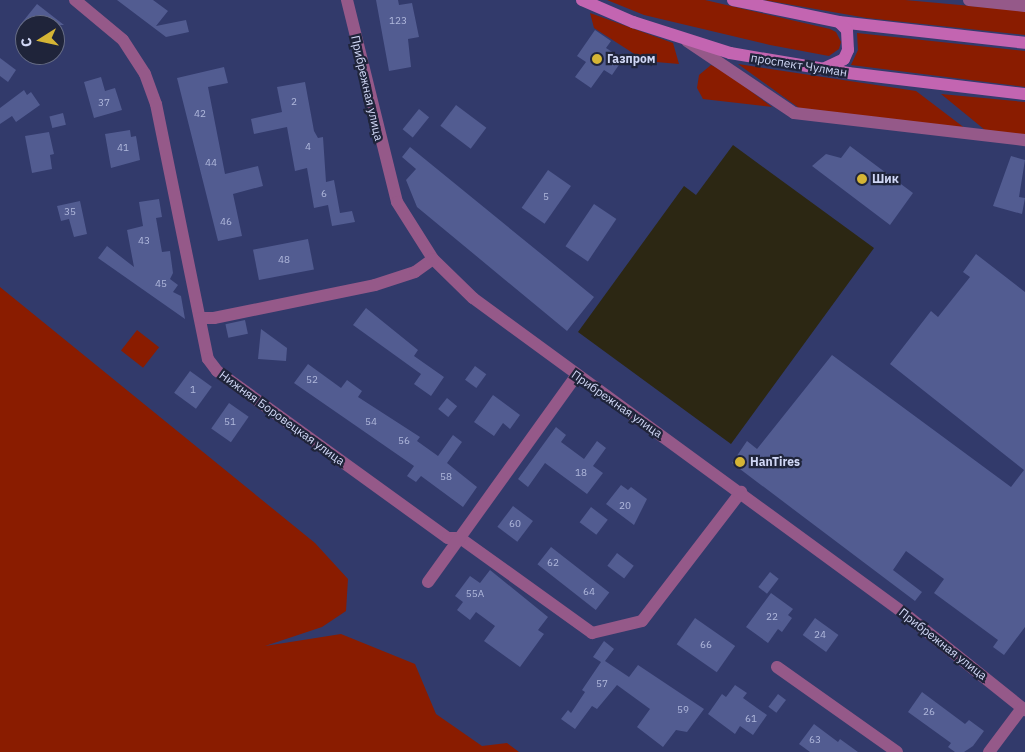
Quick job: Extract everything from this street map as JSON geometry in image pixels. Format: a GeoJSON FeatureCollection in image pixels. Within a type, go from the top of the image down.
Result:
{"type":"FeatureCollection","features":[{"type":"Feature","properties":{"kind":"main road","name":"проспект Чулман"},"geometry":{"type":"LineString","coordinates":[[582,0],[685,40],[738,54],[823,69],[1025,94]]}},
{"type":"Feature","properties":{"kind":"main road"},"geometry":{"type":"LineString","coordinates":[[733,0],[839,22],[1025,43]]}},
{"type":"Feature","properties":{"kind":"main road"},"geometry":{"type":"LineString","coordinates":[[823,69],[844,59],[848,50],[846,30],[839,22]]}},
{"type":"Feature","properties":{"kind":"street","name":"Нижняя Боровецкая улица"},"geometry":{"type":"LineString","coordinates":[[75,0],[123,40],[145,74],[156,104],[208,359],[216,371],[448,538],[460,538],[592,633],[642,621],[741,492]]}},
{"type":"Feature","properties":{"kind":"street","name":"Прибрежная улица"},"geometry":{"type":"LineString","coordinates":[[347,0],[397,202],[432,259],[473,298],[741,492],[941,641],[1024,709]]}},
{"type":"Feature","properties":{"kind":"street"},"geometry":{"type":"LineString","coordinates":[[969,0],[1025,6]]}},
{"type":"Feature","properties":{"kind":"street"},"geometry":{"type":"LineString","coordinates":[[685,40],[794,113],[1025,140]]}},
{"type":"Feature","properties":{"kind":"street"},"geometry":{"type":"LineString","coordinates":[[200,318],[214,318],[375,285],[415,272],[432,259]]}},
{"type":"Feature","properties":{"kind":"street"},"geometry":{"type":"LineString","coordinates":[[428,582],[577,375]]}},
{"type":"Feature","properties":{"kind":"street"},"geometry":{"type":"LineString","coordinates":[[777,667],[897,752]]}},
{"type":"Feature","properties":{"kind":"street"},"geometry":{"type":"LineString","coordinates":[[989,752],[1024,709]]}},
{"type":"Feature","properties":{"kind":"shaded area"},"geometry":{"type":"Polygon","coordinates":[[[607,0],[705,0],[830,29],[836,32],[841,42],[839,49],[829,56],[770,45],[644,15],[607,0]]]}},
{"type":"Feature","properties":{"kind":"shaded area"},"geometry":{"type":"Polygon","coordinates":[[[764,0],[905,0],[1025,11],[1025,35],[867,18],[764,0]]]}},
{"type":"Feature","properties":{"kind":"shaded area"},"geometry":{"type":"Polygon","coordinates":[[[590,13],[673,43],[679,64],[656,62],[636,55],[594,28],[590,13]]]}},
{"type":"Feature","properties":{"kind":"shaded area"},"geometry":{"type":"Polygon","coordinates":[[[857,33],[1025,51],[1025,87],[851,65],[858,50],[857,33]]]}},
{"type":"Feature","properties":{"kind":"shaded area"},"geometry":{"type":"Polygon","coordinates":[[[738,64],[916,91],[966,129],[799,108],[738,64]]]}},
{"type":"Feature","properties":{"kind":"shaded area"},"geometry":{"type":"Polygon","coordinates":[[[711,65],[724,71],[772,107],[703,99],[697,88],[699,75],[711,65]]]}},
{"type":"Feature","properties":{"kind":"shaded area"},"geometry":{"type":"Polygon","coordinates":[[[941,94],[1025,102],[1025,135],[985,130],[941,94]]]}},
{"type":"Feature","properties":{"kind":"shaded area"},"geometry":{"type":"Polygon","coordinates":[[[733,145],[874,248],[731,444],[578,332],[684,186],[696,195],[733,145]]]}},
{"type":"Feature","properties":{"kind":"shaded area"},"geometry":{"type":"Polygon","coordinates":[[[0,287],[315,543],[348,579],[346,611],[322,627],[265,646],[341,634],[415,664],[436,714],[482,746],[507,743],[519,752],[0,752],[0,287]]]}},
{"type":"Feature","properties":{"kind":"shaded area"},"geometry":{"type":"Polygon","coordinates":[[[137,330],[159,347],[143,368],[121,350],[137,330]]]}},
{"type":"Feature","properties":{"kind":"building"},"geometry":{"type":"Polygon","coordinates":[[[117,0],[153,0],[168,11],[156,26],[186,20],[189,32],[166,37],[117,0]]]}},
{"type":"Feature","properties":{"kind":"building"},"geometry":{"type":"Polygon","coordinates":[[[376,0],[398,0],[399,5],[412,3],[419,37],[408,39],[411,67],[389,71],[376,0]]]}},
{"type":"Feature","properties":{"kind":"building"},"geometry":{"type":"Polygon","coordinates":[[[37,4],[51,15],[28,15],[37,4]]]}},
{"type":"Feature","properties":{"kind":"building"},"geometry":{"type":"Polygon","coordinates":[[[595,30],[611,41],[606,48],[623,59],[612,75],[604,70],[591,88],[575,77],[586,62],[577,56],[595,30]]]}},
{"type":"Feature","properties":{"kind":"building"},"geometry":{"type":"Polygon","coordinates":[[[0,58],[16,70],[8,82],[0,76],[0,58]]]}},
{"type":"Feature","properties":{"kind":"building"},"geometry":{"type":"Polygon","coordinates":[[[224,67],[228,83],[208,87],[225,174],[258,166],[263,186],[233,194],[242,236],[218,241],[177,78],[224,67]]]}},
{"type":"Feature","properties":{"kind":"building"},"geometry":{"type":"Polygon","coordinates":[[[101,77],[105,91],[115,88],[122,110],[94,118],[84,82],[101,77]]]}},
{"type":"Feature","properties":{"kind":"building"},"geometry":{"type":"Polygon","coordinates":[[[305,82],[314,131],[318,138],[323,137],[326,182],[334,180],[340,213],[352,211],[355,222],[332,226],[328,205],[314,208],[307,168],[295,171],[287,127],[254,134],[251,119],[282,112],[277,87],[305,82]]]}},
{"type":"Feature","properties":{"kind":"building"},"geometry":{"type":"Polygon","coordinates":[[[24,90],[27,95],[31,92],[40,105],[16,122],[12,116],[0,124],[0,108],[24,90]]]}},
{"type":"Feature","properties":{"kind":"building"},"geometry":{"type":"Polygon","coordinates":[[[456,105],[486,128],[471,149],[440,126],[456,105]]]}},
{"type":"Feature","properties":{"kind":"building"},"geometry":{"type":"Polygon","coordinates":[[[419,109],[429,117],[413,137],[403,129],[419,109]]]}},
{"type":"Feature","properties":{"kind":"building"},"geometry":{"type":"Polygon","coordinates":[[[63,113],[66,125],[52,128],[49,116],[63,113]]]}},
{"type":"Feature","properties":{"kind":"building"},"geometry":{"type":"Polygon","coordinates":[[[130,130],[131,137],[136,136],[140,160],[111,168],[105,134],[130,130]]]}},
{"type":"Feature","properties":{"kind":"building"},"geometry":{"type":"Polygon","coordinates":[[[49,132],[54,154],[50,155],[52,169],[32,173],[25,136],[49,132]]]}},
{"type":"Feature","properties":{"kind":"building","name":"Шик"},"geometry":{"type":"Polygon","coordinates":[[[850,146],[913,193],[890,225],[812,166],[826,154],[841,158],[850,146]]]}},
{"type":"Feature","properties":{"kind":"building"},"geometry":{"type":"Polygon","coordinates":[[[410,147],[594,297],[567,331],[417,207],[406,180],[416,169],[402,157],[410,147]]]}},
{"type":"Feature","properties":{"kind":"building"},"geometry":{"type":"Polygon","coordinates":[[[1011,156],[1025,160],[1019,197],[1025,198],[1022,214],[993,206],[1011,156]]]}},
{"type":"Feature","properties":{"kind":"building"},"geometry":{"type":"Polygon","coordinates":[[[548,170],[571,186],[545,224],[522,208],[548,170]]]}},
{"type":"Feature","properties":{"kind":"building"},"geometry":{"type":"Polygon","coordinates":[[[159,199],[162,217],[156,218],[162,252],[170,251],[173,273],[170,279],[178,285],[173,292],[181,296],[185,319],[98,258],[107,246],[134,267],[127,230],[143,226],[139,202],[159,199]]]}},
{"type":"Feature","properties":{"kind":"building"},"geometry":{"type":"Polygon","coordinates":[[[80,201],[87,234],[74,237],[69,219],[61,221],[57,206],[80,201]]]}},
{"type":"Feature","properties":{"kind":"building"},"geometry":{"type":"Polygon","coordinates":[[[594,204],[616,219],[588,261],[565,246],[594,204]]]}},
{"type":"Feature","properties":{"kind":"building"},"geometry":{"type":"Polygon","coordinates":[[[308,239],[314,269],[259,280],[253,250],[308,239]]]}},
{"type":"Feature","properties":{"kind":"building"},"geometry":{"type":"Polygon","coordinates":[[[976,254],[1025,292],[1025,627],[1004,655],[993,647],[998,640],[934,593],[944,579],[906,551],[893,570],[922,592],[915,601],[732,463],[747,441],[757,449],[832,355],[1011,487],[1024,470],[890,364],[931,311],[938,317],[970,277],[963,272],[976,254]]]}},
{"type":"Feature","properties":{"kind":"building"},"geometry":{"type":"Polygon","coordinates":[[[366,308],[418,350],[414,356],[444,377],[431,396],[414,384],[421,374],[353,325],[366,308]]]}},
{"type":"Feature","properties":{"kind":"building"},"geometry":{"type":"Polygon","coordinates":[[[245,320],[248,334],[228,338],[225,324],[245,320]]]}},
{"type":"Feature","properties":{"kind":"building"},"geometry":{"type":"Polygon","coordinates":[[[261,329],[287,348],[286,361],[258,359],[261,329]]]}},
{"type":"Feature","properties":{"kind":"building"},"geometry":{"type":"Polygon","coordinates":[[[308,364],[341,388],[347,380],[362,391],[358,397],[420,437],[417,441],[438,456],[453,435],[462,442],[447,463],[477,487],[463,507],[421,476],[416,482],[407,476],[414,466],[294,383],[308,364]]]}},
{"type":"Feature","properties":{"kind":"building"},"geometry":{"type":"Polygon","coordinates":[[[475,366],[486,374],[476,388],[465,380],[475,366]]]}},
{"type":"Feature","properties":{"kind":"building"},"geometry":{"type":"Polygon","coordinates":[[[190,371],[212,387],[196,409],[174,393],[190,371]]]}},
{"type":"Feature","properties":{"kind":"building"},"geometry":{"type":"Polygon","coordinates":[[[493,395],[520,415],[510,429],[503,423],[494,436],[474,422],[493,395]]]}},
{"type":"Feature","properties":{"kind":"building"},"geometry":{"type":"Polygon","coordinates":[[[447,398],[457,406],[448,417],[438,409],[447,398]]]}},
{"type":"Feature","properties":{"kind":"building"},"geometry":{"type":"Polygon","coordinates":[[[229,403],[249,417],[231,442],[211,428],[229,403]]]}},
{"type":"Feature","properties":{"kind":"building"},"geometry":{"type":"Polygon","coordinates":[[[556,427],[566,435],[561,442],[584,459],[597,441],[606,448],[593,466],[603,473],[587,494],[545,463],[528,487],[518,479],[556,427]]]}},
{"type":"Feature","properties":{"kind":"building"},"geometry":{"type":"Polygon","coordinates":[[[621,485],[628,490],[631,487],[647,499],[634,525],[606,504],[621,485]]]}},
{"type":"Feature","properties":{"kind":"building"},"geometry":{"type":"Polygon","coordinates":[[[513,506],[533,521],[517,542],[497,527],[513,506]]]}},
{"type":"Feature","properties":{"kind":"building"},"geometry":{"type":"Polygon","coordinates":[[[591,507],[608,520],[596,535],[580,522],[591,507]]]}},
{"type":"Feature","properties":{"kind":"building"},"geometry":{"type":"Polygon","coordinates":[[[551,547],[609,593],[596,610],[537,564],[551,547]]]}},
{"type":"Feature","properties":{"kind":"building"},"geometry":{"type":"Polygon","coordinates":[[[617,553],[634,566],[624,578],[607,566],[617,553]]]}},
{"type":"Feature","properties":{"kind":"building"},"geometry":{"type":"Polygon","coordinates":[[[490,570],[548,617],[538,630],[544,634],[520,667],[484,641],[495,626],[476,612],[470,620],[457,610],[463,602],[455,596],[470,576],[480,583],[490,570]]]}},
{"type":"Feature","properties":{"kind":"building"},"geometry":{"type":"Polygon","coordinates":[[[770,572],[779,579],[767,594],[758,587],[770,572]]]}},
{"type":"Feature","properties":{"kind":"building"},"geometry":{"type":"Polygon","coordinates":[[[771,593],[793,609],[788,615],[792,618],[782,632],[778,629],[768,643],[746,627],[771,593]]]}},
{"type":"Feature","properties":{"kind":"building"},"geometry":{"type":"Polygon","coordinates":[[[695,618],[735,646],[717,672],[677,644],[695,618]]]}},
{"type":"Feature","properties":{"kind":"building"},"geometry":{"type":"Polygon","coordinates":[[[815,618],[838,635],[826,652],[803,635],[815,618]]]}},
{"type":"Feature","properties":{"kind":"building"},"geometry":{"type":"Polygon","coordinates":[[[604,641],[614,649],[605,661],[629,677],[638,665],[704,709],[687,732],[676,730],[663,747],[637,727],[650,709],[617,685],[597,709],[592,706],[575,729],[561,719],[568,710],[571,713],[585,692],[582,690],[601,662],[593,657],[604,641]]]}},
{"type":"Feature","properties":{"kind":"building"},"geometry":{"type":"Polygon","coordinates":[[[735,685],[747,693],[743,698],[767,715],[753,735],[740,726],[735,734],[708,714],[722,694],[726,697],[735,685]]]}},
{"type":"Feature","properties":{"kind":"building"},"geometry":{"type":"Polygon","coordinates":[[[922,692],[965,724],[969,720],[984,731],[973,746],[964,752],[955,752],[948,747],[951,743],[908,712],[922,692]]]}},
{"type":"Feature","properties":{"kind":"building"},"geometry":{"type":"Polygon","coordinates":[[[778,694],[786,700],[776,713],[768,707],[778,694]]]}},
{"type":"Feature","properties":{"kind":"building"},"geometry":{"type":"Polygon","coordinates":[[[814,724],[838,742],[840,739],[858,752],[810,752],[799,744],[814,724]]]}},
{"type":"Feature","properties":{"kind":"place","name":"Газпром"},"geometry":{"type":"Point","coordinates":[597,59]}},
{"type":"Feature","properties":{"kind":"place","name":"Шик"},"geometry":{"type":"Point","coordinates":[862,179]}},
{"type":"Feature","properties":{"kind":"place","name":"HanTires"},"geometry":{"type":"Point","coordinates":[740,462]}}]}
